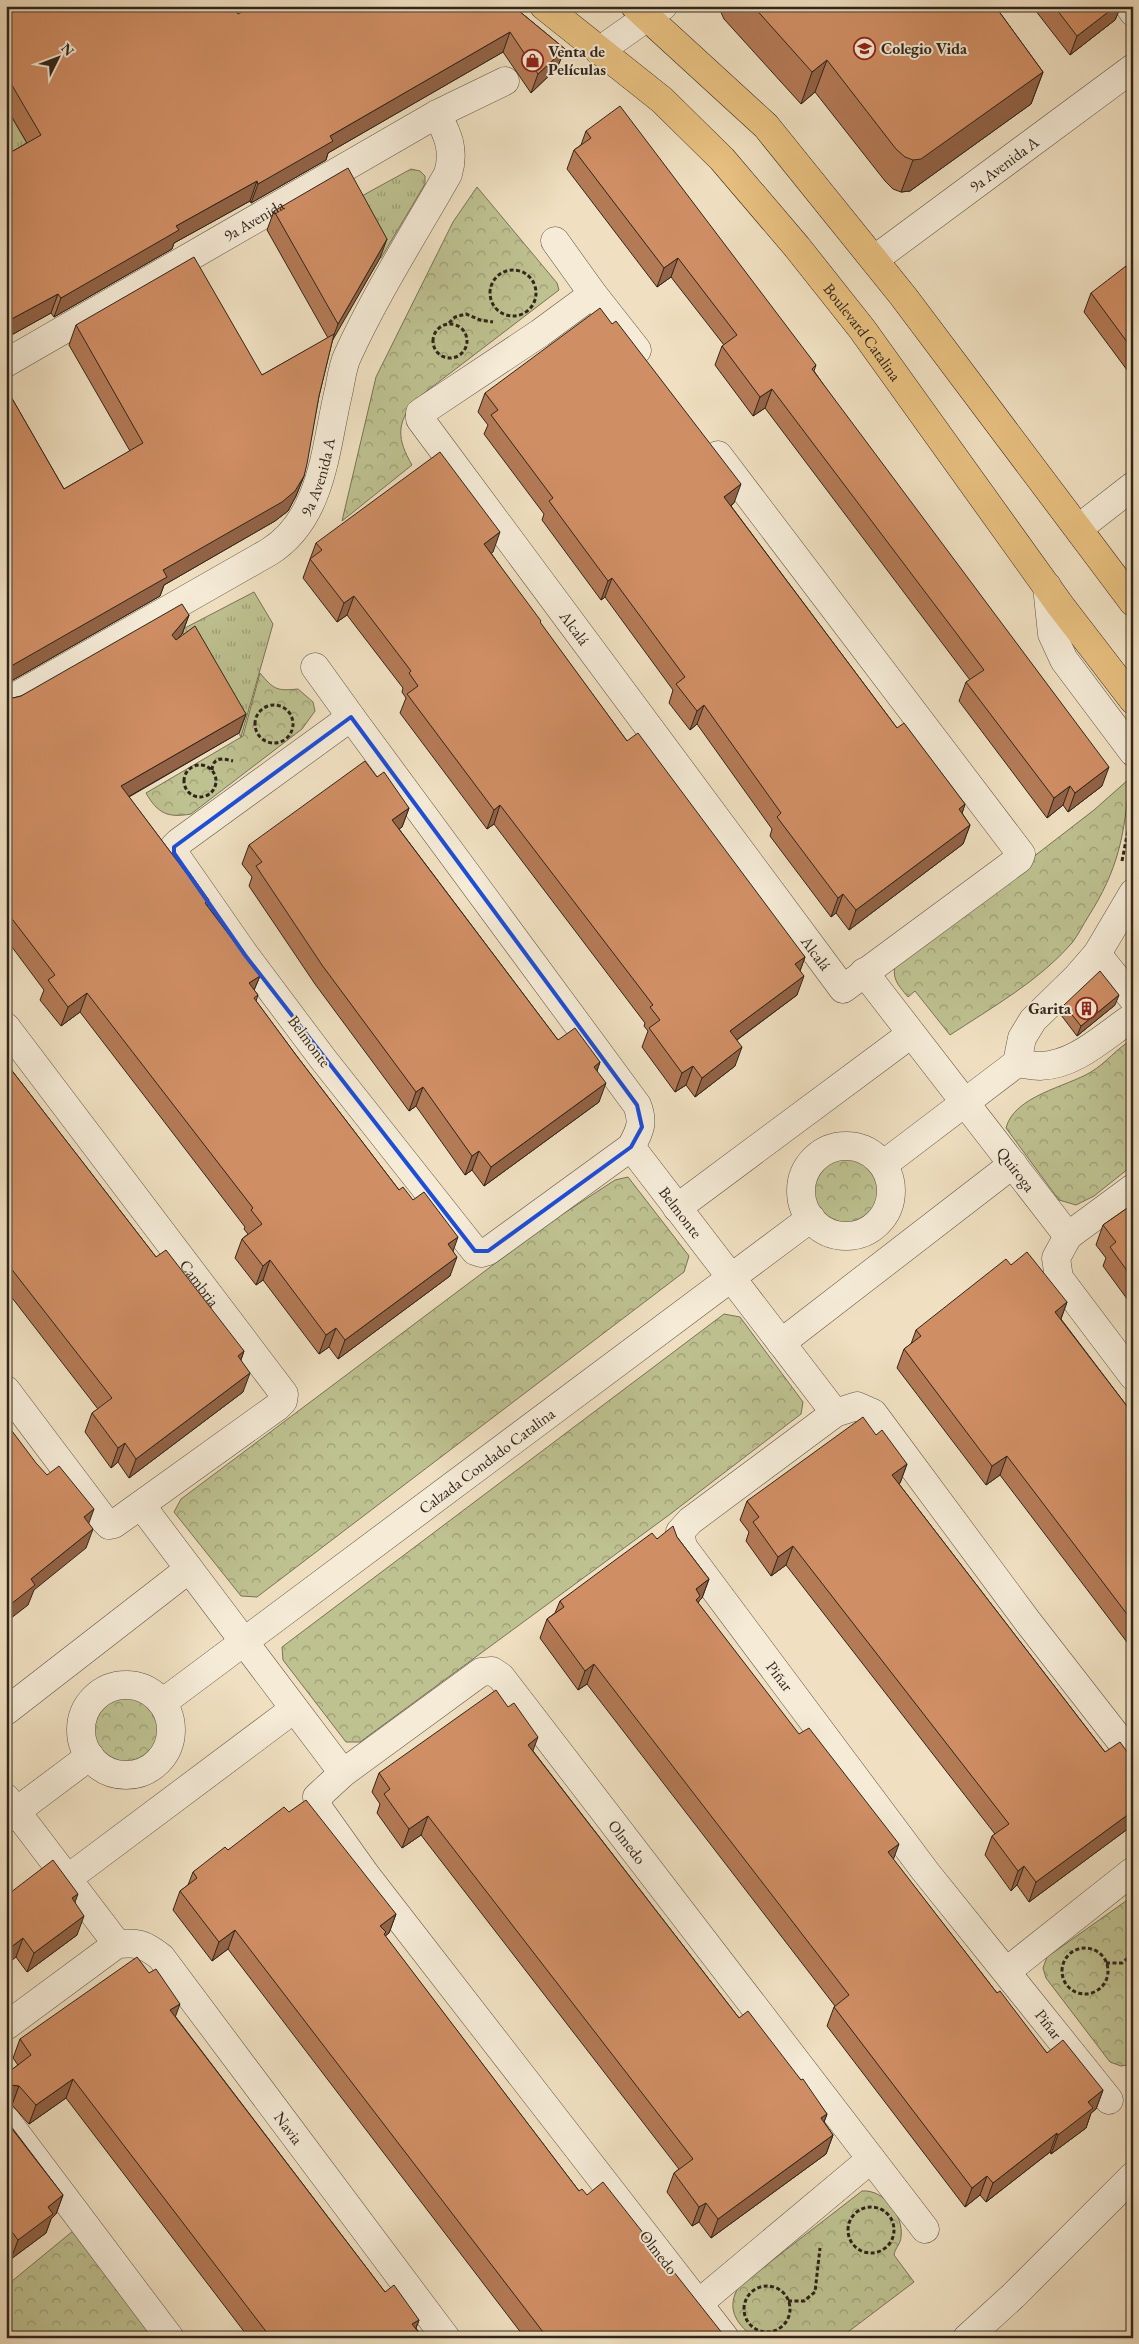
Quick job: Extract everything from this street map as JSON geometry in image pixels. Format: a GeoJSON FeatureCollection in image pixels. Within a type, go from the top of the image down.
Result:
{"type":"FeatureCollection","features":[{"type":"Feature","properties":{"kind":"main road","name":"Boulevard Catalina"},"geometry":{"type":"LineString","coordinates":[[544,6],[599,52],[662,100],[722,159],[797,247],[862,329],[1047,586],[1133,700]]}},
{"type":"Feature","properties":{"kind":"main road"},"geometry":{"type":"LineString","coordinates":[[649,10],[766,126],[875,260],[1133,602]]}},
{"type":"Feature","properties":{"kind":"street"},"geometry":{"type":"LineString","coordinates":[[1129,6],[1133,12]]}},
{"type":"Feature","properties":{"kind":"street"},"geometry":{"type":"LineString","coordinates":[[599,52],[649,10]]}},
{"type":"Feature","properties":{"kind":"street","name":"9a Avenida A"},"geometry":{"type":"LineString","coordinates":[[875,260],[1133,68]]}},
{"type":"Feature","properties":{"kind":"street","name":"9a Avenida"},"geometry":{"type":"LineString","coordinates":[[6,363],[437,114],[504,81]]}},
{"type":"Feature","properties":{"kind":"street","name":"9a Avenida A"},"geometry":{"type":"LineString","coordinates":[[6,702],[269,552],[288,538],[297,528],[310,505],[315,491],[346,359],[396,264],[448,174],[452,155],[451,144],[437,114]]}},
{"type":"Feature","properties":{"kind":"street"},"geometry":{"type":"LineString","coordinates":[[556,241],[593,294],[653,371]]}},
{"type":"Feature","properties":{"kind":"street","name":"Alcalá"},"geometry":{"type":"LineString","coordinates":[[593,294],[540,333],[420,413],[420,419],[843,989],[1019,859],[1021,854],[701,432]]}},
{"type":"Feature","properties":{"kind":"street"},"geometry":{"type":"LineString","coordinates":[[1079,528],[1133,486]]}},
{"type":"Feature","properties":{"kind":"street"},"geometry":{"type":"LineString","coordinates":[[1047,586],[1052,634],[1064,660],[1133,752]]}},
{"type":"Feature","properties":{"kind":"street","name":"Belmonte"},"geometry":{"type":"LineString","coordinates":[[315,667],[637,1105],[642,1127],[631,1147],[488,1250],[481,1253],[474,1251],[323,1059],[245,955],[174,853],[174,847],[179,842],[351,717]]}},
{"type":"Feature","properties":{"kind":"street"},"geometry":{"type":"LineString","coordinates":[[884,1164],[1017,1063],[1022,1038],[1032,1020],[1077,977],[1097,954],[1132,893]]}},
{"type":"Feature","properties":{"kind":"street"},"geometry":{"type":"LineString","coordinates":[[1097,954],[1133,999]]}},
{"type":"Feature","properties":{"kind":"street"},"geometry":{"type":"LineString","coordinates":[[864,972],[964,1102]]}},
{"type":"Feature","properties":{"kind":"street"},"geometry":{"type":"LineString","coordinates":[[1017,1063],[1040,1066],[1071,1058],[1086,1051],[1126,1022]]}},
{"type":"Feature","properties":{"kind":"street","name":"Cambria"},"geometry":{"type":"LineString","coordinates":[[6,1027],[284,1394],[283,1401],[277,1407],[114,1524],[109,1525],[6,1390]]}},
{"type":"Feature","properties":{"kind":"street"},"geometry":{"type":"LineString","coordinates":[[677,1208],[911,1034]]}},
{"type":"Feature","properties":{"kind":"street","name":"Quiroga"},"geometry":{"type":"LineString","coordinates":[[964,1102],[1068,1236]]}},
{"type":"Feature","properties":{"kind":"street"},"geometry":{"type":"LineString","coordinates":[[845,1145],[859,1147],[872,1154],[884,1164],[892,1190],[890,1204],[884,1217],[874,1227],[860,1234],[844,1236],[829,1232],[810,1218],[801,1196],[802,1180],[808,1166],[819,1154],[831,1147],[845,1145]]}},
{"type":"Feature","properties":{"kind":"street","name":"Belmonte"},"geometry":{"type":"LineString","coordinates":[[631,1147],[730,1278]]}},
{"type":"Feature","properties":{"kind":"street"},"geometry":{"type":"LineString","coordinates":[[781,1344],[1013,1164]]}},
{"type":"Feature","properties":{"kind":"street"},"geometry":{"type":"LineString","coordinates":[[1133,1188],[1068,1236],[1056,1258],[1059,1278],[1133,1376]]}},
{"type":"Feature","properties":{"kind":"street","name":"Calzada Condado Catalina"},"geometry":{"type":"LineString","coordinates":[[162,1703],[810,1218]]}},
{"type":"Feature","properties":{"kind":"street"},"geometry":{"type":"LineString","coordinates":[[730,1278],[835,1413]]}},
{"type":"Feature","properties":{"kind":"street","name":"Piñar"},"geometry":{"type":"LineString","coordinates":[[1109,2100],[920,1863],[683,1547],[680,1540],[680,1532],[690,1522],[835,1413],[857,1406],[873,1413],[1022,1614],[1133,1757]]}},
{"type":"Feature","properties":{"kind":"street"},"geometry":{"type":"LineString","coordinates":[[141,1505],[343,1773]]}},
{"type":"Feature","properties":{"kind":"street"},"geometry":{"type":"LineString","coordinates":[[6,1711],[188,1569]]}},
{"type":"Feature","properties":{"kind":"street","name":"Olmedo"},"geometry":{"type":"LineString","coordinates":[[726,2338],[378,1890],[319,1809],[317,1796],[343,1773],[481,1672],[492,1671],[501,1677],[925,2229]]}},
{"type":"Feature","properties":{"kind":"street"},"geometry":{"type":"LineString","coordinates":[[126,1684],[140,1686],[152,1693],[162,1703],[169,1716],[171,1729],[169,1744],[163,1756],[153,1766],[140,1773],[127,1775],[112,1773],[100,1767],[90,1756],[83,1744],[80,1730],[83,1716],[89,1703],[99,1693],[111,1686],[126,1684]]}},
{"type":"Feature","properties":{"kind":"street"},"geometry":{"type":"LineString","coordinates":[[67,1879],[294,1709]]}},
{"type":"Feature","properties":{"kind":"street"},"geometry":{"type":"LineString","coordinates":[[6,2026],[117,1944],[10,1810],[90,1756]]}},
{"type":"Feature","properties":{"kind":"street"},"geometry":{"type":"LineString","coordinates":[[1007,1971],[1133,1871]]}},
{"type":"Feature","properties":{"kind":"street","name":"Navia"},"geometry":{"type":"LineString","coordinates":[[117,1944],[135,1942],[149,1948],[161,1957],[446,2338]]}},
{"type":"Feature","properties":{"kind":"street"},"geometry":{"type":"LineString","coordinates":[[6,2120],[170,2338]]}},
{"type":"Feature","properties":{"kind":"street"},"geometry":{"type":"LineString","coordinates":[[699,2303],[871,2159]]}},
{"type":"Feature","properties":{"kind":"street"},"geometry":{"type":"LineString","coordinates":[[967,2338],[1133,2176]]}},
{"type":"Feature","properties":{"kind":"path"},"geometry":{"type":"LineString","coordinates":[[508,271],[523,272],[529,276],[536,289],[534,303],[524,313],[517,316],[505,315],[492,302],[491,286],[500,274],[508,271]]}},
{"type":"Feature","properties":{"kind":"path"},"geometry":{"type":"LineString","coordinates":[[449,324],[460,326],[467,335],[465,351],[456,358],[445,358],[436,351],[433,345],[434,333],[438,328],[449,324],[455,317],[466,314],[480,320],[496,322]]}},
{"type":"Feature","properties":{"kind":"path"},"geometry":{"type":"LineString","coordinates":[[501,320],[505,315]]}},
{"type":"Feature","properties":{"kind":"path"},"geometry":{"type":"LineString","coordinates":[[272,706],[278,706],[288,712],[293,722],[287,739],[277,743],[270,743],[259,736],[255,724],[260,712],[272,706]]}},
{"type":"Feature","properties":{"kind":"path"},"geometry":{"type":"LineString","coordinates":[[1132,893],[1122,887],[1118,876],[1133,805]]}},
{"type":"Feature","properties":{"kind":"path"},"geometry":{"type":"LineString","coordinates":[[1078,1949],[1094,1950],[1100,1954],[1106,1963],[1108,1976],[1099,1990],[1092,1993],[1077,1993],[1070,1990],[1062,1978],[1063,1963],[1066,1956],[1078,1949]]}},
{"type":"Feature","properties":{"kind":"path"},"geometry":{"type":"LineString","coordinates":[[1106,1963],[1122,1963],[1133,1954]]}},
{"type":"Feature","properties":{"kind":"path"},"geometry":{"type":"LineString","coordinates":[[872,2207],[887,2213],[894,2227],[890,2243],[885,2248],[870,2254],[857,2248],[848,2236],[848,2230],[853,2216],[858,2211],[872,2207]]}},
{"type":"Feature","properties":{"kind":"path"},"geometry":{"type":"LineString","coordinates":[[840,2230],[848,2230]]}},
{"type":"Feature","properties":{"kind":"path"},"geometry":{"type":"LineString","coordinates":[[788,2301],[804,2301],[814,2292],[822,2243]]}},
{"type":"Feature","properties":{"kind":"path"},"geometry":{"type":"LineString","coordinates":[[768,2285],[776,2288],[783,2292],[788,2301],[789,2314],[786,2321],[774,2331],[766,2332],[752,2327],[744,2315],[745,2300],[749,2294],[760,2286],[768,2285]]}},
{"type":"Feature","properties":{"kind":"highlighted area"},"geometry":{"type":"Polygon","coordinates":[[[351,717],[637,1105],[642,1127],[631,1147],[488,1251],[475,1251],[245,955],[174,853],[174,847],[351,717]]]}},
{"type":"Feature","properties":{"kind":"green space"},"geometry":{"type":"Polygon","coordinates":[[[6,107],[33,154],[6,169],[6,107]]]}},
{"type":"Feature","properties":{"kind":"green space"},"geometry":{"type":"Polygon","coordinates":[[[411,169],[420,171],[425,176],[425,184],[381,258],[349,203],[411,169]]]}},
{"type":"Feature","properties":{"kind":"green space"},"geometry":{"type":"Polygon","coordinates":[[[477,187],[557,283],[559,290],[415,400],[404,417],[401,432],[403,447],[412,465],[342,521],[376,377],[453,222],[477,187]]]}},
{"type":"Feature","properties":{"kind":"green space"},"geometry":{"type":"Polygon","coordinates":[[[254,592],[273,624],[241,737],[181,630],[254,592]]]}},
{"type":"Feature","properties":{"kind":"green space"},"geometry":{"type":"Polygon","coordinates":[[[260,673],[276,688],[285,690],[298,689],[313,702],[315,711],[302,729],[191,814],[170,815],[159,810],[146,793],[243,736],[260,673]]]}},
{"type":"Feature","properties":{"kind":"green space"},"geometry":{"type":"Polygon","coordinates":[[[1129,779],[1122,835],[1113,867],[1098,900],[1072,943],[1030,982],[950,1035],[915,991],[908,997],[901,989],[894,973],[896,963],[1094,810],[1129,779]]]}},
{"type":"Feature","properties":{"kind":"green space"},"geometry":{"type":"Polygon","coordinates":[[[1133,1039],[1133,1165],[1094,1196],[1076,1205],[1059,1200],[1006,1128],[1011,1117],[1030,1100],[1091,1072],[1133,1039]]]}},
{"type":"Feature","properties":{"kind":"green space"},"geometry":{"type":"Polygon","coordinates":[[[840,1157],[854,1157],[866,1162],[876,1172],[881,1184],[881,1198],[876,1210],[866,1220],[854,1225],[840,1225],[828,1220],[818,1210],[813,1198],[813,1184],[818,1172],[828,1162],[840,1157]]]}},
{"type":"Feature","properties":{"kind":"green space"},"geometry":{"type":"Polygon","coordinates":[[[628,1177],[689,1256],[684,1272],[257,1597],[241,1596],[174,1512],[181,1499],[549,1223],[615,1180],[628,1177]]]}},
{"type":"Feature","properties":{"kind":"green space"},"geometry":{"type":"Polygon","coordinates":[[[724,1314],[740,1317],[803,1402],[801,1414],[669,1515],[360,1742],[346,1742],[283,1660],[282,1647],[724,1314]]]}},
{"type":"Feature","properties":{"kind":"green space"},"geometry":{"type":"Polygon","coordinates":[[[119,1696],[133,1696],[145,1701],[155,1711],[160,1723],[160,1737],[155,1749],[145,1759],[133,1764],[119,1764],[107,1759],[97,1749],[92,1737],[92,1723],[97,1711],[107,1701],[119,1696]]]}},
{"type":"Feature","properties":{"kind":"green space"},"geometry":{"type":"Polygon","coordinates":[[[1133,1896],[1133,2064],[1121,2066],[1110,2062],[1046,1978],[1043,1968],[1047,1957],[1133,1896]]]}},
{"type":"Feature","properties":{"kind":"green space"},"geometry":{"type":"Polygon","coordinates":[[[862,2191],[878,2194],[891,2205],[896,2213],[901,2229],[901,2237],[894,2255],[914,2282],[840,2338],[753,2337],[741,2326],[734,2314],[733,2301],[739,2286],[862,2191]]]}},
{"type":"Feature","properties":{"kind":"green space"},"geometry":{"type":"Polygon","coordinates":[[[73,2231],[153,2338],[6,2338],[6,2286],[73,2231]]]}},
{"type":"Feature","properties":{"kind":"building"},"geometry":{"type":"Polygon","coordinates":[[[6,6],[234,6],[238,14],[252,6],[513,6],[565,49],[538,74],[510,32],[330,136],[333,141],[258,184],[257,181],[176,226],[179,230],[61,298],[58,294],[6,322],[6,155],[41,135],[6,75],[6,6]]]}},
{"type":"Feature","properties":{"kind":"building","name":"Colegio Vida"},"geometry":{"type":"Polygon","coordinates":[[[753,6],[995,6],[1043,72],[921,159],[913,160],[905,157],[896,149],[827,60],[812,72],[753,6]]]}},
{"type":"Feature","properties":{"kind":"building"},"geometry":{"type":"Polygon","coordinates":[[[1054,6],[1116,6],[1077,36],[1054,6]]]}},
{"type":"Feature","properties":{"kind":"building"},"geometry":{"type":"Polygon","coordinates":[[[620,106],[816,365],[812,369],[1109,767],[1075,793],[1070,786],[1054,798],[966,682],[984,670],[772,389],[760,397],[722,346],[737,335],[678,258],[664,268],[574,150],[591,138],[586,131],[620,106]]]}},
{"type":"Feature","properties":{"kind":"building"},"geometry":{"type":"Polygon","coordinates":[[[348,168],[387,239],[338,324],[274,211],[348,168]]]}},
{"type":"Feature","properties":{"kind":"building"},"geometry":{"type":"Polygon","coordinates":[[[194,257],[262,375],[334,334],[319,396],[304,476],[295,491],[282,502],[163,570],[167,577],[6,669],[6,388],[64,489],[143,443],[76,325],[194,257]]]}},
{"type":"Feature","properties":{"kind":"building"},"geometry":{"type":"Polygon","coordinates":[[[1126,266],[1133,275],[1133,350],[1091,293],[1126,266]]]}},
{"type":"Feature","properties":{"kind":"building"},"geometry":{"type":"Polygon","coordinates":[[[600,308],[612,324],[616,321],[741,484],[724,497],[897,728],[904,723],[965,804],[959,809],[970,825],[856,910],[843,894],[838,898],[777,817],[781,813],[704,705],[697,711],[676,684],[685,677],[612,578],[608,581],[549,501],[553,498],[491,415],[498,410],[485,393],[600,308]]]}},
{"type":"Feature","properties":{"kind":"building"},"geometry":{"type":"Polygon","coordinates":[[[440,452],[500,532],[484,544],[540,622],[627,741],[638,733],[805,957],[795,964],[804,976],[730,1031],[742,1047],[702,1078],[693,1066],[682,1073],[649,1028],[660,1020],[650,1007],[653,1005],[500,805],[494,810],[407,694],[418,686],[409,673],[411,671],[354,596],[344,603],[310,559],[322,550],[316,543],[440,452]]]}},
{"type":"Feature","properties":{"kind":"building"},"geometry":{"type":"Polygon","coordinates":[[[182,604],[189,615],[172,635],[176,640],[195,626],[246,714],[121,786],[187,874],[189,872],[209,900],[205,903],[260,976],[249,983],[258,995],[254,998],[296,1055],[399,1190],[403,1187],[413,1200],[424,1192],[458,1237],[448,1244],[457,1257],[345,1340],[336,1328],[326,1335],[270,1260],[263,1266],[242,1239],[262,1224],[251,1210],[253,1208],[87,993],[68,1007],[48,980],[55,975],[6,911],[6,696],[13,698],[21,696],[182,604]]]}},
{"type":"Feature","properties":{"kind":"building"},"geometry":{"type":"Polygon","coordinates":[[[365,761],[377,777],[384,772],[409,808],[392,820],[558,1040],[575,1028],[600,1062],[594,1067],[606,1083],[491,1167],[479,1151],[472,1156],[423,1087],[416,1092],[322,965],[256,866],[262,862],[249,845],[365,761]]]}},
{"type":"Feature","properties":{"kind":"building","name":"Garita"},"geometry":{"type":"Polygon","coordinates":[[[1100,971],[1119,995],[1081,1026],[1064,1005],[1100,971]]]}},
{"type":"Feature","properties":{"kind":"building"},"geometry":{"type":"Polygon","coordinates":[[[6,1032],[10,1037],[6,1040],[6,1032]]]}},
{"type":"Feature","properties":{"kind":"building"},"geometry":{"type":"Polygon","coordinates":[[[6,1063],[156,1257],[166,1250],[244,1351],[238,1356],[250,1373],[136,1459],[125,1443],[118,1448],[92,1413],[112,1398],[6,1262],[6,1063]]]}},
{"type":"Feature","properties":{"kind":"building"},"geometry":{"type":"Polygon","coordinates":[[[1133,1204],[1133,1279],[1110,1247],[1116,1242],[1103,1225],[1133,1204]]]}},
{"type":"Feature","properties":{"kind":"building"},"geometry":{"type":"Polygon","coordinates":[[[1027,1252],[1067,1302],[1055,1312],[1133,1414],[1133,1622],[1007,1456],[992,1466],[904,1349],[921,1336],[916,1330],[1006,1259],[1011,1265],[1027,1252]]]}},
{"type":"Feature","properties":{"kind":"building"},"geometry":{"type":"Polygon","coordinates":[[[863,1417],[876,1435],[882,1430],[907,1464],[892,1475],[1105,1752],[1120,1742],[1133,1760],[1133,1811],[1036,1882],[1024,1866],[1018,1871],[992,1836],[1009,1824],[793,1546],[778,1557],[753,1522],[759,1517],[747,1501],[863,1417]]]}},
{"type":"Feature","properties":{"kind":"building"},"geometry":{"type":"Polygon","coordinates":[[[6,1423],[47,1475],[59,1466],[94,1509],[84,1517],[93,1529],[31,1579],[35,1585],[6,1608],[6,1423]]]}},
{"type":"Feature","properties":{"kind":"building"},"geometry":{"type":"Polygon","coordinates":[[[673,1526],[677,1537],[709,1579],[696,1589],[700,1596],[696,1600],[799,1734],[809,1728],[899,1844],[888,1852],[997,1993],[1000,1991],[1047,2053],[1063,2040],[1103,2090],[1088,2102],[1093,2108],[1058,2135],[1057,2133],[993,2183],[987,2176],[972,2188],[834,2007],[849,1995],[594,1664],[585,1671],[547,1619],[564,1607],[560,1601],[618,1558],[652,1533],[657,1539],[673,1526]]]}},
{"type":"Feature","properties":{"kind":"building"},"geometry":{"type":"Polygon","coordinates":[[[496,1690],[508,1707],[514,1703],[538,1737],[528,1745],[739,2018],[748,2011],[801,2080],[803,2079],[827,2114],[821,2118],[833,2135],[718,2219],[706,2203],[699,2207],[674,2173],[693,2159],[428,1816],[409,1829],[384,1794],[390,1789],[379,1773],[496,1690]]]}},
{"type":"Feature","properties":{"kind":"building"},"geometry":{"type":"Polygon","coordinates":[[[306,1800],[396,1914],[380,1926],[386,1932],[384,1934],[579,2191],[582,2189],[587,2195],[603,2182],[726,2338],[536,2338],[543,2332],[235,1930],[219,1942],[180,1891],[197,1878],[193,1872],[225,1847],[228,1850],[284,1807],[289,1812],[306,1800]]]}},
{"type":"Feature","properties":{"kind":"building"},"geometry":{"type":"Polygon","coordinates":[[[53,1860],[78,1894],[72,1898],[84,1916],[34,1953],[23,1938],[6,1951],[6,1896],[53,1860]]]}},
{"type":"Feature","properties":{"kind":"building"},"geometry":{"type":"Polygon","coordinates":[[[137,1957],[149,1973],[156,1969],[180,2004],[170,2010],[385,2292],[394,2285],[419,2320],[412,2324],[423,2338],[271,2338],[73,2079],[36,2105],[19,2086],[11,2085],[6,2087],[6,2074],[31,2055],[20,2039],[137,1957]]]}},
{"type":"Feature","properties":{"kind":"building"},"geometry":{"type":"Polygon","coordinates":[[[6,2117],[9,2125],[63,2195],[48,2207],[53,2214],[18,2240],[6,2224],[6,2117]]]}},
{"type":"Feature","properties":{"kind":"place","name":"Colegio Vida"},"geometry":{"type":"Point","coordinates":[865,48]}},
{"type":"Feature","properties":{"kind":"place","name":"Venta de Películas"},"geometry":{"type":"Point","coordinates":[532,60]}},
{"type":"Feature","properties":{"kind":"place","name":"Garita"},"geometry":{"type":"Point","coordinates":[1087,1008]}}]}
